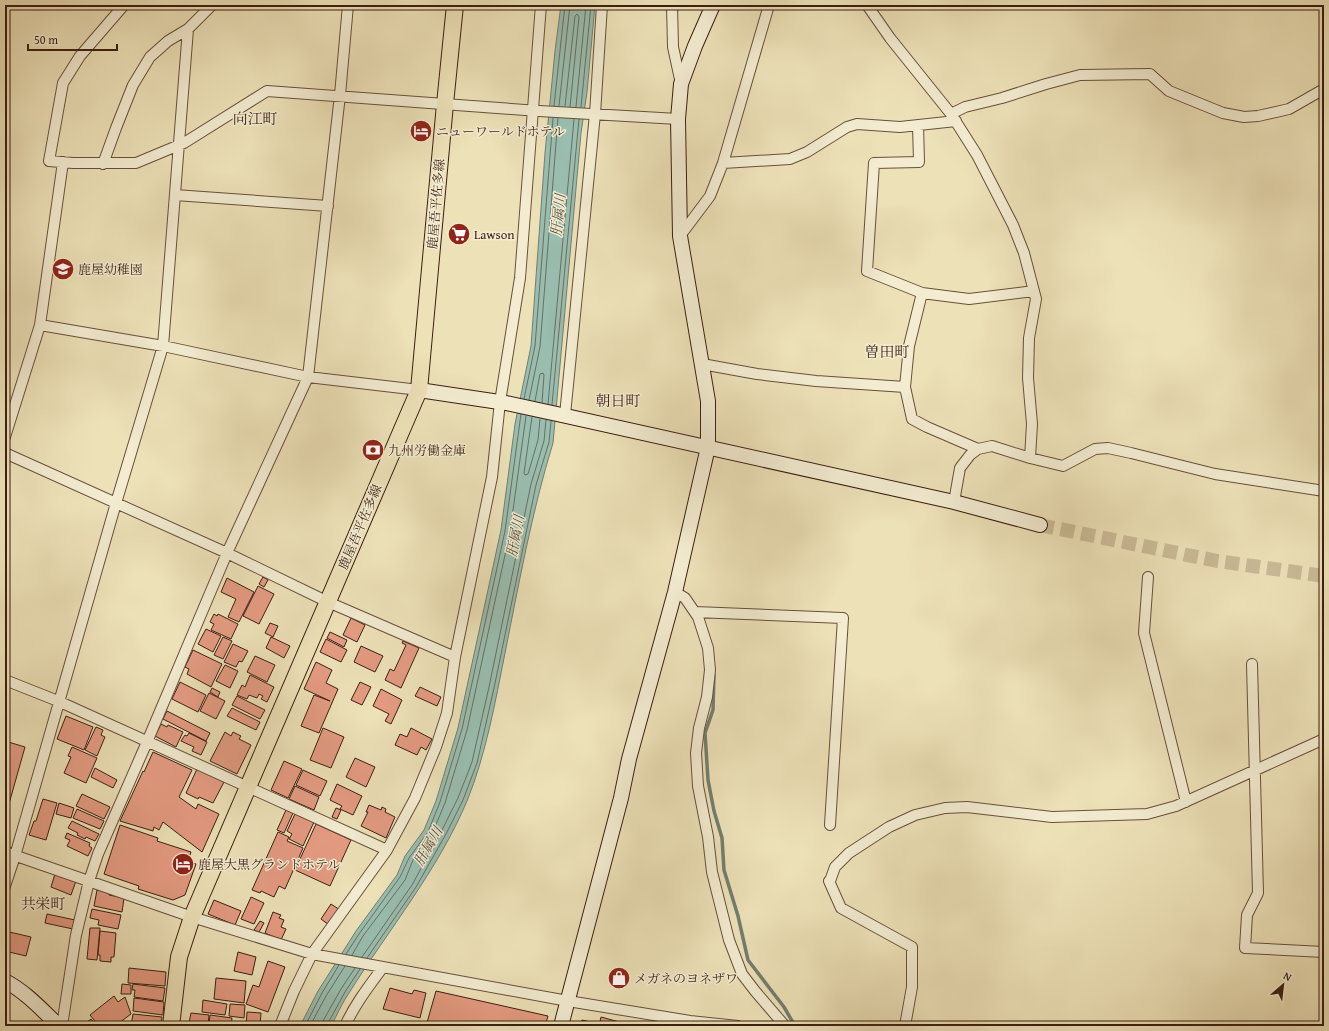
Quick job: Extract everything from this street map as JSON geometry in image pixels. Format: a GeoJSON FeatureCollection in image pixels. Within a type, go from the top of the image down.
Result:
{"type":"FeatureCollection","features":[{"type":"Feature","properties":{"kind":"main road","name":"鹿屋吾平佐多線"},"geometry":{"type":"LineString","coordinates":[[171,1026],[178,957],[192,917],[419,390],[455,5]]}},
{"type":"Feature","properties":{"kind":"street"},"geometry":{"type":"LineString","coordinates":[[124,5],[80,56],[63,83],[48,161],[103,164],[136,163],[179,146],[267,91],[536,111],[678,119]]}},
{"type":"Feature","properties":{"kind":"street"},"geometry":{"type":"LineString","coordinates":[[103,164],[133,85],[150,57],[168,42],[188,29],[212,5]]}},
{"type":"Feature","properties":{"kind":"street"},"geometry":{"type":"LineString","coordinates":[[62,1026],[76,935],[89,881],[98,854],[227,553],[308,377],[340,96],[348,5]]}},
{"type":"Feature","properties":{"kind":"street"},"geometry":{"type":"LineString","coordinates":[[280,1026],[294,991],[316,955],[387,850],[415,798],[447,713],[455,657],[492,477],[520,278],[536,111],[541,5]]}},
{"type":"Feature","properties":{"kind":"street"},"geometry":{"type":"LineString","coordinates":[[561,414],[602,5]]}},
{"type":"Feature","properties":{"kind":"street"},"geometry":{"type":"LineString","coordinates":[[672,5],[673,47],[681,84]]}},
{"type":"Feature","properties":{"kind":"street"},"geometry":{"type":"LineString","coordinates":[[561,1026],[621,798],[629,759],[674,592],[708,447],[708,401],[680,236],[678,119],[681,84],[695,46],[713,5]]}},
{"type":"Feature","properties":{"kind":"street"},"geometry":{"type":"LineString","coordinates":[[680,236],[710,196],[723,163],[769,5]]}},
{"type":"Feature","properties":{"kind":"street"},"geometry":{"type":"LineString","coordinates":[[867,5],[890,38],[954,117],[977,155],[1013,225],[1024,253],[1036,299],[1029,338],[1028,378],[1032,424],[1030,458]]}},
{"type":"Feature","properties":{"kind":"street"},"geometry":{"type":"LineString","coordinates":[[5,886],[163,346],[188,29]]}},
{"type":"Feature","properties":{"kind":"street"},"geometry":{"type":"LineString","coordinates":[[723,163],[790,159],[807,152],[847,128],[857,124],[900,127],[918,125],[954,117],[965,107],[1080,76],[1150,74],[1169,91],[1223,113],[1244,116],[1258,116],[1290,109],[1324,89]]}},
{"type":"Feature","properties":{"kind":"street"},"geometry":{"type":"LineString","coordinates":[[918,125],[919,162],[874,163],[867,271],[922,293],[969,299],[1034,291]]}},
{"type":"Feature","properties":{"kind":"street"},"geometry":{"type":"LineString","coordinates":[[5,437],[40,325],[63,162]]}},
{"type":"Feature","properties":{"kind":"street"},"geometry":{"type":"LineString","coordinates":[[175,195],[328,206]]}},
{"type":"Feature","properties":{"kind":"street"},"geometry":{"type":"LineString","coordinates":[[922,293],[910,346],[905,387],[912,419],[978,449]]}},
{"type":"Feature","properties":{"kind":"street"},"geometry":{"type":"LineString","coordinates":[[40,325],[163,346],[308,377],[419,390],[503,402],[954,502],[1040,525]]}},
{"type":"Feature","properties":{"kind":"street"},"geometry":{"type":"LineString","coordinates":[[702,364],[758,374],[816,381],[905,387]]}},
{"type":"Feature","properties":{"kind":"street"},"geometry":{"type":"LineString","coordinates":[[954,502],[960,468],[970,455],[978,449],[992,446],[1030,458],[1063,466],[1095,449],[1108,448],[1131,452],[1215,474],[1324,491]]}},
{"type":"Feature","properties":{"kind":"street"},"geometry":{"type":"LineString","coordinates":[[5,453],[227,553],[328,602],[455,657]]}},
{"type":"Feature","properties":{"kind":"street"},"geometry":{"type":"LineString","coordinates":[[1148,577],[1144,633],[1186,802]]}},
{"type":"Feature","properties":{"kind":"street"},"geometry":{"type":"LineString","coordinates":[[674,592],[685,598],[695,612],[708,648],[710,670],[707,697],[699,728],[696,753],[698,786],[708,837],[712,872],[729,940],[742,974],[785,1026]]}},
{"type":"Feature","properties":{"kind":"street"},"geometry":{"type":"LineString","coordinates":[[695,612],[843,618],[830,825]]}},
{"type":"Feature","properties":{"kind":"street"},"geometry":{"type":"LineString","coordinates":[[1252,664],[1258,893],[1247,915],[1245,948],[1324,952]]}},
{"type":"Feature","properties":{"kind":"street"},"geometry":{"type":"LineString","coordinates":[[5,680],[58,701],[387,850]]}},
{"type":"Feature","properties":{"kind":"street"},"geometry":{"type":"LineString","coordinates":[[905,1026],[912,987],[912,947],[841,908],[828,881],[830,881],[835,867],[849,853],[889,827],[915,815],[945,808],[966,807],[1052,817],[1147,814],[1186,802],[1324,739]]}},
{"type":"Feature","properties":{"kind":"street"},"geometry":{"type":"LineString","coordinates":[[5,852],[192,917],[316,955],[568,1001],[690,1021],[738,1026]]}},
{"type":"Feature","properties":{"kind":"street"},"geometry":{"type":"LineString","coordinates":[[345,1026],[378,966]]}},
{"type":"Feature","properties":{"kind":"street"},"geometry":{"type":"LineString","coordinates":[[5,981],[34,1002],[58,1026]]}},
{"type":"Feature","properties":{"kind":"water","name":"肝属川"},"geometry":{"type":"Polygon","coordinates":[[[561,5],[595,5],[587,92],[581,133],[553,443],[532,521],[485,747],[467,801],[442,851],[412,899],[346,997],[331,1026],[300,1026],[318,991],[356,931],[397,875],[405,856],[424,830],[436,801],[458,728],[501,530],[515,424],[531,346],[545,153],[561,5]]]}},
{"type":"Feature","properties":{"kind":"building"},"geometry":{"type":"Polygon","coordinates":[[[263,577],[268,580],[264,587],[259,584],[263,577]]]}},
{"type":"Feature","properties":{"kind":"building"},"geometry":{"type":"Polygon","coordinates":[[[227,578],[254,592],[239,622],[228,617],[236,599],[221,592],[227,578]]]}},
{"type":"Feature","properties":{"kind":"building"},"geometry":{"type":"Polygon","coordinates":[[[258,586],[274,594],[259,624],[243,616],[258,586]]]}},
{"type":"Feature","properties":{"kind":"building"},"geometry":{"type":"Polygon","coordinates":[[[214,614],[217,616],[218,614],[238,624],[231,639],[211,630],[214,624],[210,622],[214,614]]]}},
{"type":"Feature","properties":{"kind":"building"},"geometry":{"type":"Polygon","coordinates":[[[351,618],[365,625],[357,642],[343,635],[351,618]]]}},
{"type":"Feature","properties":{"kind":"building"},"geometry":{"type":"Polygon","coordinates":[[[270,623],[278,626],[273,637],[265,633],[270,623]]]}},
{"type":"Feature","properties":{"kind":"building"},"geometry":{"type":"Polygon","coordinates":[[[206,629],[221,636],[213,652],[198,644],[206,629]]]}},
{"type":"Feature","properties":{"kind":"building"},"geometry":{"type":"Polygon","coordinates":[[[330,632],[347,640],[344,647],[327,638],[330,632]]]}},
{"type":"Feature","properties":{"kind":"building"},"geometry":{"type":"Polygon","coordinates":[[[223,637],[232,641],[223,659],[214,655],[223,637]]]}},
{"type":"Feature","properties":{"kind":"building"},"geometry":{"type":"Polygon","coordinates":[[[271,637],[290,646],[284,658],[266,648],[271,637]]]}},
{"type":"Feature","properties":{"kind":"building"},"geometry":{"type":"Polygon","coordinates":[[[326,639],[347,650],[341,662],[320,652],[326,639]]]}},
{"type":"Feature","properties":{"kind":"building"},"geometry":{"type":"Polygon","coordinates":[[[403,641],[419,648],[401,688],[385,680],[390,669],[394,671],[406,645],[402,643],[403,641]]]}},
{"type":"Feature","properties":{"kind":"building"},"geometry":{"type":"Polygon","coordinates":[[[233,644],[248,651],[242,662],[239,661],[236,667],[224,662],[233,644]]]}},
{"type":"Feature","properties":{"kind":"building"},"geometry":{"type":"Polygon","coordinates":[[[361,646],[383,656],[375,672],[354,662],[361,646]]]}},
{"type":"Feature","properties":{"kind":"building"},"geometry":{"type":"Polygon","coordinates":[[[193,650],[222,664],[211,687],[187,674],[189,669],[185,667],[193,650]]]}},
{"type":"Feature","properties":{"kind":"building"},"geometry":{"type":"Polygon","coordinates":[[[255,656],[275,665],[267,682],[247,672],[255,656]]]}},
{"type":"Feature","properties":{"kind":"building"},"geometry":{"type":"Polygon","coordinates":[[[316,662],[332,670],[326,683],[338,689],[319,733],[301,726],[314,695],[330,701],[304,689],[316,662]]]}},
{"type":"Feature","properties":{"kind":"building"},"geometry":{"type":"Polygon","coordinates":[[[225,665],[238,671],[230,688],[216,681],[225,665]]]}},
{"type":"Feature","properties":{"kind":"building"},"geometry":{"type":"Polygon","coordinates":[[[250,675],[274,687],[267,702],[261,699],[263,696],[259,694],[257,698],[249,695],[247,699],[237,695],[242,685],[245,687],[250,675]]]}},
{"type":"Feature","properties":{"kind":"building"},"geometry":{"type":"Polygon","coordinates":[[[180,682],[206,695],[198,712],[172,699],[180,682]]]}},
{"type":"Feature","properties":{"kind":"building"},"geometry":{"type":"Polygon","coordinates":[[[360,682],[371,687],[362,705],[351,700],[360,682]]]}},
{"type":"Feature","properties":{"kind":"building"},"geometry":{"type":"Polygon","coordinates":[[[420,687],[441,697],[437,706],[415,696],[420,687]]]}},
{"type":"Feature","properties":{"kind":"building"},"geometry":{"type":"Polygon","coordinates":[[[212,688],[220,692],[218,697],[210,692],[212,688]]]}},
{"type":"Feature","properties":{"kind":"building"},"geometry":{"type":"Polygon","coordinates":[[[381,689],[402,700],[391,724],[385,721],[389,714],[373,706],[381,689]]]}},
{"type":"Feature","properties":{"kind":"building"},"geometry":{"type":"Polygon","coordinates":[[[209,693],[225,701],[216,719],[200,711],[209,693]]]}},
{"type":"Feature","properties":{"kind":"building"},"geometry":{"type":"Polygon","coordinates":[[[237,696],[265,710],[260,719],[232,705],[237,696]]]}},
{"type":"Feature","properties":{"kind":"building"},"geometry":{"type":"Polygon","coordinates":[[[232,708],[260,722],[256,730],[227,716],[232,708]]]}},
{"type":"Feature","properties":{"kind":"building"},"geometry":{"type":"Polygon","coordinates":[[[167,711],[210,733],[206,741],[163,719],[167,711]]]}},
{"type":"Feature","properties":{"kind":"building"},"geometry":{"type":"Polygon","coordinates":[[[66,716],[93,727],[84,750],[57,739],[66,716]]]}},
{"type":"Feature","properties":{"kind":"building"},"geometry":{"type":"Polygon","coordinates":[[[161,724],[167,727],[168,725],[183,732],[176,747],[155,736],[161,724]]]}},
{"type":"Feature","properties":{"kind":"building"},"geometry":{"type":"Polygon","coordinates":[[[96,727],[103,730],[101,735],[105,737],[97,756],[85,750],[96,727]]]}},
{"type":"Feature","properties":{"kind":"building"},"geometry":{"type":"Polygon","coordinates":[[[323,728],[344,737],[331,768],[310,760],[323,728]]]}},
{"type":"Feature","properties":{"kind":"building"},"geometry":{"type":"Polygon","coordinates":[[[411,728],[432,739],[426,750],[421,747],[417,755],[395,745],[400,734],[407,737],[411,728]]]}},
{"type":"Feature","properties":{"kind":"building"},"geometry":{"type":"Polygon","coordinates":[[[225,732],[231,736],[233,732],[241,736],[239,739],[251,745],[237,774],[210,761],[225,732]]]}},
{"type":"Feature","properties":{"kind":"building"},"geometry":{"type":"Polygon","coordinates":[[[189,733],[207,742],[201,755],[192,751],[194,747],[181,741],[185,735],[187,736],[189,733]]]}},
{"type":"Feature","properties":{"kind":"building"},"geometry":{"type":"Polygon","coordinates":[[[5,741],[25,747],[5,818],[5,741]]]}},
{"type":"Feature","properties":{"kind":"building"},"geometry":{"type":"Polygon","coordinates":[[[72,747],[97,758],[86,783],[64,773],[71,757],[68,756],[72,747]]]}},
{"type":"Feature","properties":{"kind":"building"},"geometry":{"type":"Polygon","coordinates":[[[153,752],[192,770],[179,797],[196,809],[198,804],[219,814],[202,852],[163,822],[159,830],[154,827],[153,831],[120,821],[153,752]]]}},
{"type":"Feature","properties":{"kind":"building"},"geometry":{"type":"Polygon","coordinates":[[[355,758],[375,767],[366,787],[346,777],[355,758]]]}},
{"type":"Feature","properties":{"kind":"building"},"geometry":{"type":"Polygon","coordinates":[[[284,761],[302,769],[288,798],[271,790],[284,761]]]}},
{"type":"Feature","properties":{"kind":"building"},"geometry":{"type":"Polygon","coordinates":[[[95,768],[117,780],[113,788],[91,777],[95,768]]]}},
{"type":"Feature","properties":{"kind":"building"},"geometry":{"type":"Polygon","coordinates":[[[197,769],[224,782],[213,803],[199,797],[198,799],[186,793],[197,769]]]}},
{"type":"Feature","properties":{"kind":"building"},"geometry":{"type":"Polygon","coordinates":[[[303,770],[327,781],[320,796],[296,785],[303,770]]]}},
{"type":"Feature","properties":{"kind":"building"},"geometry":{"type":"Polygon","coordinates":[[[337,784],[362,796],[353,815],[340,809],[342,806],[330,800],[337,784]]]}},
{"type":"Feature","properties":{"kind":"building"},"geometry":{"type":"Polygon","coordinates":[[[295,786],[319,797],[314,810],[289,799],[295,786]]]}},
{"type":"Feature","properties":{"kind":"building"},"geometry":{"type":"Polygon","coordinates":[[[82,794],[110,807],[104,819],[76,806],[82,794]]]}},
{"type":"Feature","properties":{"kind":"building"},"geometry":{"type":"Polygon","coordinates":[[[43,799],[57,803],[46,840],[29,835],[34,821],[36,821],[43,799]]]}},
{"type":"Feature","properties":{"kind":"building"},"geometry":{"type":"Polygon","coordinates":[[[59,803],[74,808],[71,818],[56,814],[59,803]]]}},
{"type":"Feature","properties":{"kind":"building"},"geometry":{"type":"Polygon","coordinates":[[[369,805],[381,810],[382,807],[386,809],[385,812],[395,817],[386,838],[361,826],[368,812],[366,812],[369,805]]]}},
{"type":"Feature","properties":{"kind":"building"},"geometry":{"type":"Polygon","coordinates":[[[336,808],[341,810],[337,819],[332,817],[336,808]]]}},
{"type":"Feature","properties":{"kind":"building"},"geometry":{"type":"Polygon","coordinates":[[[77,809],[104,821],[100,829],[73,818],[77,809]]]}},
{"type":"Feature","properties":{"kind":"building"},"geometry":{"type":"Polygon","coordinates":[[[286,810],[293,813],[284,833],[277,830],[286,810]]]}},
{"type":"Feature","properties":{"kind":"building"},"geometry":{"type":"Polygon","coordinates":[[[295,814],[314,822],[303,846],[289,839],[292,834],[287,831],[295,814]]]}},
{"type":"Feature","properties":{"kind":"building"},"geometry":{"type":"Polygon","coordinates":[[[72,821],[99,834],[95,841],[86,837],[85,839],[77,835],[78,833],[68,828],[72,821]]]}},
{"type":"Feature","properties":{"kind":"building"},"geometry":{"type":"Polygon","coordinates":[[[316,824],[351,840],[330,886],[295,870],[316,824]]]}},
{"type":"Feature","properties":{"kind":"building"},"geometry":{"type":"Polygon","coordinates":[[[120,825],[158,838],[157,841],[191,852],[188,861],[196,864],[185,895],[173,900],[138,889],[139,886],[104,874],[120,825]]]}},
{"type":"Feature","properties":{"kind":"building"},"geometry":{"type":"Polygon","coordinates":[[[278,832],[289,837],[287,841],[303,848],[285,889],[279,886],[274,897],[261,891],[260,893],[252,890],[278,832]]]}},
{"type":"Feature","properties":{"kind":"building"},"geometry":{"type":"Polygon","coordinates":[[[67,833],[90,843],[89,846],[92,848],[88,856],[67,846],[70,840],[65,838],[67,833]]]}},
{"type":"Feature","properties":{"kind":"building"},"geometry":{"type":"Polygon","coordinates":[[[55,874],[76,881],[71,895],[51,887],[55,874]]]}},
{"type":"Feature","properties":{"kind":"building"},"geometry":{"type":"Polygon","coordinates":[[[97,890],[109,892],[109,895],[124,898],[122,912],[94,906],[97,890]]]}},
{"type":"Feature","properties":{"kind":"building"},"geometry":{"type":"Polygon","coordinates":[[[251,897],[264,903],[254,924],[241,919],[251,897]]]}},
{"type":"Feature","properties":{"kind":"building"},"geometry":{"type":"Polygon","coordinates":[[[214,900],[241,911],[235,925],[208,914],[214,900]]]}},
{"type":"Feature","properties":{"kind":"building"},"geometry":{"type":"Polygon","coordinates":[[[331,904],[340,910],[329,925],[321,919],[331,904]]]}},
{"type":"Feature","properties":{"kind":"building"},"geometry":{"type":"Polygon","coordinates":[[[92,909],[121,915],[118,929],[98,925],[99,920],[90,918],[92,909]]]}},
{"type":"Feature","properties":{"kind":"building"},"geometry":{"type":"Polygon","coordinates":[[[273,912],[281,915],[279,918],[284,920],[281,927],[286,929],[281,940],[265,933],[273,912]]]}},
{"type":"Feature","properties":{"kind":"building"},"geometry":{"type":"Polygon","coordinates":[[[47,914],[75,920],[73,929],[45,923],[47,914]]]}},
{"type":"Feature","properties":{"kind":"building"},"geometry":{"type":"Polygon","coordinates":[[[260,921],[264,923],[259,932],[254,930],[260,921]]]}},
{"type":"Feature","properties":{"kind":"building"},"geometry":{"type":"Polygon","coordinates":[[[90,928],[100,928],[97,960],[87,959],[90,928]]]}},
{"type":"Feature","properties":{"kind":"building"},"geometry":{"type":"Polygon","coordinates":[[[5,931],[31,937],[26,956],[5,951],[5,931]]]}},
{"type":"Feature","properties":{"kind":"building"},"geometry":{"type":"Polygon","coordinates":[[[100,931],[116,933],[114,957],[111,957],[111,962],[100,961],[100,955],[98,955],[100,931]]]}},
{"type":"Feature","properties":{"kind":"building"},"geometry":{"type":"Polygon","coordinates":[[[238,952],[256,957],[252,975],[234,971],[238,952]]]}},
{"type":"Feature","properties":{"kind":"building"},"geometry":{"type":"Polygon","coordinates":[[[268,961],[285,967],[268,1012],[246,1004],[253,985],[259,987],[268,961]]]}},
{"type":"Feature","properties":{"kind":"building"},"geometry":{"type":"Polygon","coordinates":[[[129,968],[166,972],[165,986],[128,983],[129,968]]]}},
{"type":"Feature","properties":{"kind":"building"},"geometry":{"type":"Polygon","coordinates":[[[216,978],[246,981],[244,1003],[214,999],[216,978]]]}},
{"type":"Feature","properties":{"kind":"building"},"geometry":{"type":"Polygon","coordinates":[[[122,984],[131,985],[131,994],[121,994],[122,984]]]}},
{"type":"Feature","properties":{"kind":"building"},"geometry":{"type":"Polygon","coordinates":[[[133,984],[165,988],[163,1001],[134,997],[135,990],[132,990],[133,984]]]}},
{"type":"Feature","properties":{"kind":"building"},"geometry":{"type":"Polygon","coordinates":[[[390,988],[412,994],[414,990],[426,993],[420,1018],[383,1009],[390,988]]]}},
{"type":"Feature","properties":{"kind":"building"},"geometry":{"type":"Polygon","coordinates":[[[436,991],[548,1016],[545,1026],[426,1026],[436,991]]]}},
{"type":"Feature","properties":{"kind":"building"},"geometry":{"type":"Polygon","coordinates":[[[114,996],[118,1002],[125,997],[131,1014],[115,1026],[99,1026],[90,1015],[114,996]]]}},
{"type":"Feature","properties":{"kind":"building"},"geometry":{"type":"Polygon","coordinates":[[[134,998],[164,1002],[163,1015],[133,1011],[134,998]]]}},
{"type":"Feature","properties":{"kind":"building"},"geometry":{"type":"Polygon","coordinates":[[[203,1000],[227,1004],[225,1015],[202,1012],[203,1000]]]}},
{"type":"Feature","properties":{"kind":"building"},"geometry":{"type":"Polygon","coordinates":[[[230,1004],[245,1005],[244,1018],[229,1016],[230,1004]]]}},
{"type":"Feature","properties":{"kind":"building"},"geometry":{"type":"Polygon","coordinates":[[[247,1012],[261,1013],[260,1026],[246,1026],[247,1012]]]}},
{"type":"Feature","properties":{"kind":"building"},"geometry":{"type":"Polygon","coordinates":[[[191,1013],[209,1015],[208,1025],[189,1023],[191,1013]]]}},
{"type":"Feature","properties":{"kind":"building"},"geometry":{"type":"Polygon","coordinates":[[[133,1014],[162,1017],[161,1026],[131,1026],[133,1014]]]}},
{"type":"Feature","properties":{"kind":"building"},"geometry":{"type":"Polygon","coordinates":[[[210,1015],[232,1018],[231,1026],[209,1025],[210,1015]]]}},
{"type":"Feature","properties":{"kind":"building"},"geometry":{"type":"Polygon","coordinates":[[[601,1017],[634,1026],[599,1026],[601,1017]]]}},
{"type":"Feature","properties":{"kind":"building"},"geometry":{"type":"Polygon","coordinates":[[[91,1019],[97,1026],[82,1026],[91,1019]]]}},
{"type":"Feature","properties":{"kind":"building"},"geometry":{"type":"Polygon","coordinates":[[[582,1020],[595,1023],[594,1026],[580,1026],[582,1020]]]}},
{"type":"Feature","properties":{"kind":"waterway"},"geometry":{"type":"LineString","coordinates":[[714,675],[713,710],[705,733],[708,780],[714,811],[722,838],[724,870],[738,916],[748,960],[784,1007],[795,1026]]}},
{"type":"Feature","properties":{"kind":"tunnel"},"geometry":{"type":"LineString","coordinates":[[1040,525],[1217,561],[1324,576]]}},
{"type":"Feature","properties":{"kind":"place","name":"ニューワールドホテル"},"geometry":{"type":"Point","coordinates":[421,131]}},
{"type":"Feature","properties":{"kind":"place","name":"Lawson"},"geometry":{"type":"Point","coordinates":[459,234]}},
{"type":"Feature","properties":{"kind":"place","name":"鹿屋幼稚園"},"geometry":{"type":"Point","coordinates":[63,269]}},
{"type":"Feature","properties":{"kind":"place","name":"九州労働金庫"},"geometry":{"type":"Point","coordinates":[373,450]}},
{"type":"Feature","properties":{"kind":"place","name":"鹿屋大黒グランドホテル"},"geometry":{"type":"Point","coordinates":[183,864]}},
{"type":"Feature","properties":{"kind":"place","name":"メガネのヨネザワ"},"geometry":{"type":"Point","coordinates":[619,978]}},
{"type":"Feature","properties":{"kind":"district","name":"向江町"},"geometry":{"type":"Point","coordinates":[255,118]}},
{"type":"Feature","properties":{"kind":"district","name":"曽田町"},"geometry":{"type":"Point","coordinates":[887,351]}},
{"type":"Feature","properties":{"kind":"district","name":"朝日町"},"geometry":{"type":"Point","coordinates":[618,400]}},
{"type":"Feature","properties":{"kind":"district","name":"共栄町"},"geometry":{"type":"Point","coordinates":[43,903]}}]}
